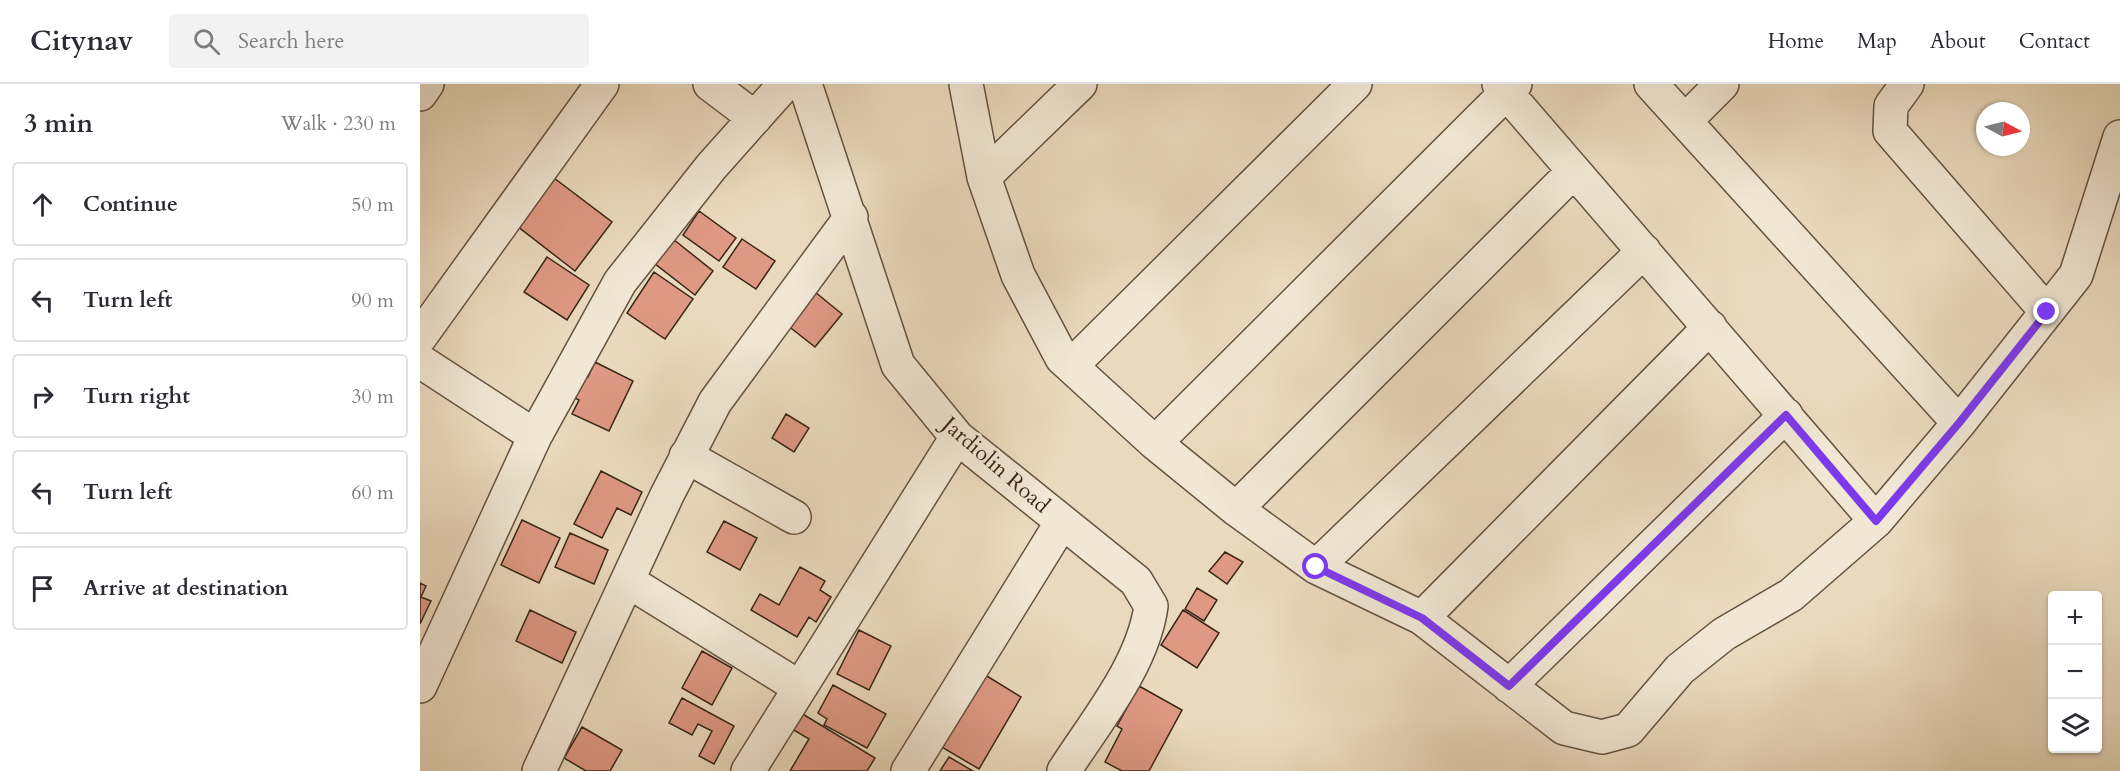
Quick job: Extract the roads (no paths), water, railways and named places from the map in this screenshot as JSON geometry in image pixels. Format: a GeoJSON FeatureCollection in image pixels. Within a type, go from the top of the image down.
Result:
{"type":"FeatureCollection","features":[{"type":"Feature","properties":{"kind":"street"},"geometry":{"type":"LineString","coordinates":[[420,94],[427,84]]}},
{"type":"Feature","properties":{"kind":"street"},"geometry":{"type":"LineString","coordinates":[[420,337],[602,84]]}},
{"type":"Feature","properties":{"kind":"street"},"geometry":{"type":"LineString","coordinates":[[710,84],[755,118]]}},
{"type":"Feature","properties":{"kind":"street"},"geometry":{"type":"LineString","coordinates":[[420,686],[535,436],[621,282],[711,167],[785,84]]}},
{"type":"Feature","properties":{"kind":"street","name":"Jardiolin Road"},"geometry":{"type":"LineString","coordinates":[[805,84],[851,217],[898,366],[957,437],[1136,581],[1151,606],[1148,628],[1140,652],[1064,771]]}},
{"type":"Feature","properties":{"kind":"street"},"geometry":{"type":"LineString","coordinates":[[966,84],[984,177],[1018,275],[1062,358],[1155,443],[1236,509],[1316,567],[1422,618],[1564,728],[1602,738],[1628,730],[1680,669],[1724,633],[1791,595],[1876,521],[1959,423],[2076,275],[2120,137]]}},
{"type":"Feature","properties":{"kind":"street"},"geometry":{"type":"LineString","coordinates":[[984,177],[1080,84]]}},
{"type":"Feature","properties":{"kind":"street"},"geometry":{"type":"LineString","coordinates":[[1071,366],[1355,84]]}},
{"type":"Feature","properties":{"kind":"street"},"geometry":{"type":"LineString","coordinates":[[1651,84],[1959,423]]}},
{"type":"Feature","properties":{"kind":"street"},"geometry":{"type":"LineString","coordinates":[[1685,122],[1722,84]]}},
{"type":"Feature","properties":{"kind":"street"},"geometry":{"type":"LineString","coordinates":[[1906,84],[1892,106],[1890,131],[2047,312]]}},
{"type":"Feature","properties":{"kind":"street"},"geometry":{"type":"LineString","coordinates":[[1155,443],[1507,87],[1574,171],[1876,521]]}},
{"type":"Feature","properties":{"kind":"street"},"geometry":{"type":"LineString","coordinates":[[1236,509],[1574,171]]}},
{"type":"Feature","properties":{"kind":"street"},"geometry":{"type":"LineString","coordinates":[[539,771],[686,456],[715,402],[851,217]]}},
{"type":"Feature","properties":{"kind":"street"},"geometry":{"type":"LineString","coordinates":[[1316,567],[1644,251]]}},
{"type":"Feature","properties":{"kind":"street"},"geometry":{"type":"LineString","coordinates":[[1422,618],[1710,327]]}},
{"type":"Feature","properties":{"kind":"street"},"geometry":{"type":"LineString","coordinates":[[420,361],[535,436]]}},
{"type":"Feature","properties":{"kind":"street"},"geometry":{"type":"LineString","coordinates":[[1509,686],[1786,415]]}},
{"type":"Feature","properties":{"kind":"street"},"geometry":{"type":"LineString","coordinates":[[748,771],[957,437]]}},
{"type":"Feature","properties":{"kind":"street"},"geometry":{"type":"LineString","coordinates":[[686,456],[794,517]]}},
{"type":"Feature","properties":{"kind":"street"},"geometry":{"type":"LineString","coordinates":[[908,771],[1062,522]]}},
{"type":"Feature","properties":{"kind":"street"},"geometry":{"type":"LineString","coordinates":[[628,581],[799,687]]}}]}
